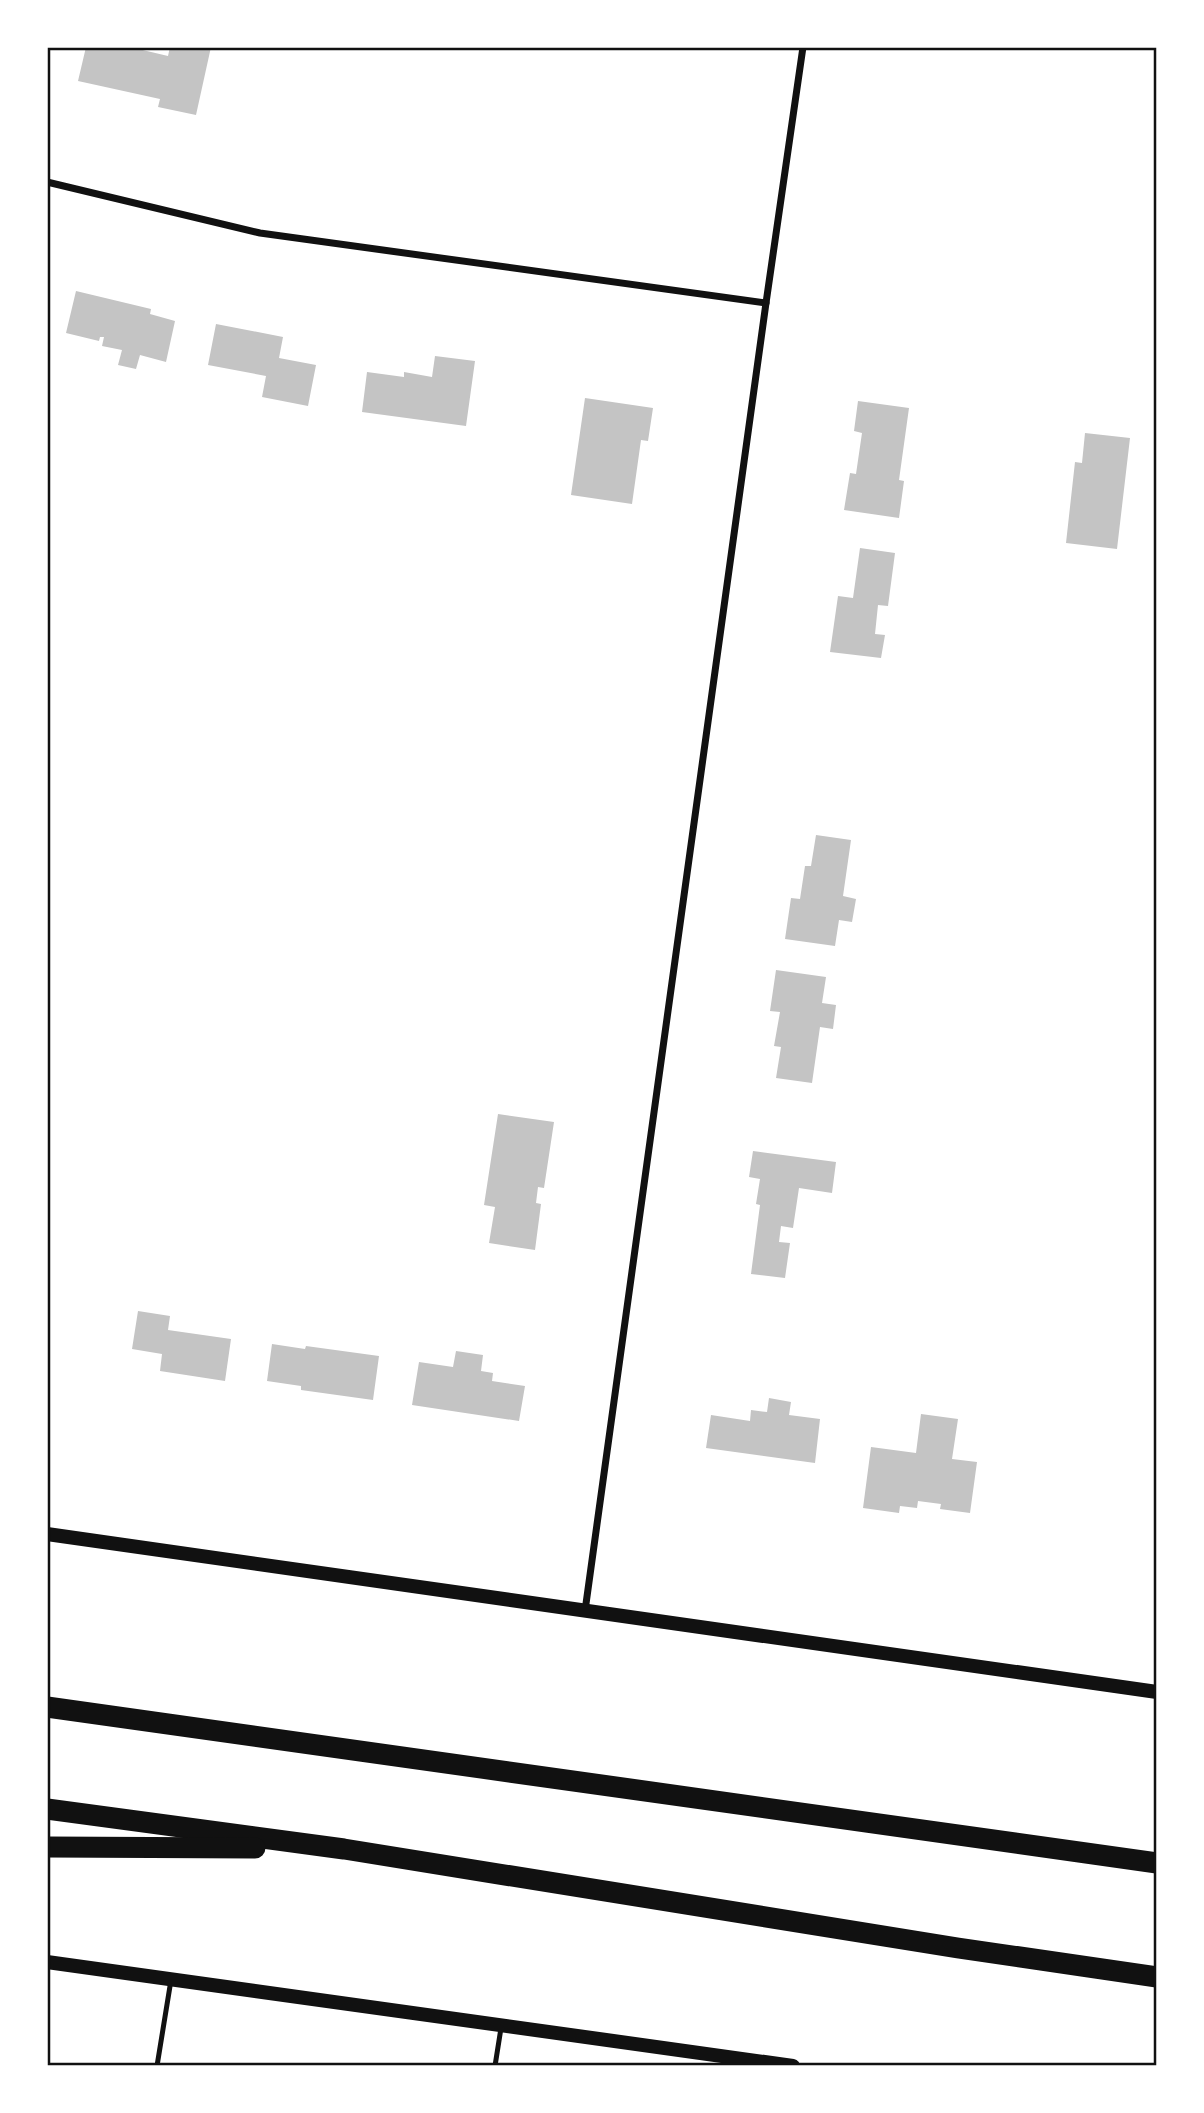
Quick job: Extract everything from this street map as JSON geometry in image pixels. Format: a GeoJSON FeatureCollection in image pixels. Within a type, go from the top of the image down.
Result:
{"type":"FeatureCollection","features":[{"type":"Feature","properties":{"kind":"highway"},"geometry":{"type":"LineString","coordinates":[[47,1707],[1157,1863]]}},
{"type":"Feature","properties":{"kind":"highway"},"geometry":{"type":"LineString","coordinates":[[47,1809],[344,1849],[944,1946],[1157,1977]]}},
{"type":"Feature","properties":{"kind":"highway"},"geometry":{"type":"LineString","coordinates":[[47,1847],[344,1849]]}},
{"type":"Feature","properties":{"kind":"main road"},"geometry":{"type":"LineString","coordinates":[[47,1534],[1157,1692]]}},
{"type":"Feature","properties":{"kind":"main road"},"geometry":{"type":"LineString","coordinates":[[47,1962],[502,2025],[709,2060],[793,2066]]}},
{"type":"Feature","properties":{"kind":"street"},"geometry":{"type":"LineString","coordinates":[[585,1612],[803,47]]}},
{"type":"Feature","properties":{"kind":"street"},"geometry":{"type":"LineString","coordinates":[[47,183],[260,233],[766,303]]}},
{"type":"Feature","properties":{"kind":"lane"},"geometry":{"type":"LineString","coordinates":[[157,2066],[171,1980]]}},
{"type":"Feature","properties":{"kind":"lane"},"geometry":{"type":"LineString","coordinates":[[495,2066],[502,2025]]}},
{"type":"Feature","properties":{"kind":"building"},"geometry":{"type":"Polygon","coordinates":[[[86,47],[130,47],[168,56],[170,47],[211,47],[196,115],[158,107],[160,99],[78,81],[86,47]]]}},
{"type":"Feature","properties":{"kind":"building"},"geometry":{"type":"Polygon","coordinates":[[[76,291],[151,309],[150,314],[175,321],[166,362],[140,355],[136,369],[118,365],[122,350],[102,346],[104,337],[100,337],[99,341],[66,333],[76,291]]]}},
{"type":"Feature","properties":{"kind":"building"},"geometry":{"type":"Polygon","coordinates":[[[216,324],[283,337],[279,358],[316,365],[308,406],[262,397],[266,376],[208,365],[216,324]]]}},
{"type":"Feature","properties":{"kind":"building"},"geometry":{"type":"Polygon","coordinates":[[[435,356],[475,361],[466,426],[362,412],[367,372],[404,377],[404,372],[432,377],[435,356]]]}},
{"type":"Feature","properties":{"kind":"building"},"geometry":{"type":"Polygon","coordinates":[[[585,398],[653,408],[648,441],[641,440],[632,504],[571,495],[585,398]]]}},
{"type":"Feature","properties":{"kind":"building"},"geometry":{"type":"Polygon","coordinates":[[[858,401],[909,408],[899,480],[904,481],[899,518],[844,510],[850,473],[856,474],[862,433],[854,431],[858,401]]]}},
{"type":"Feature","properties":{"kind":"building"},"geometry":{"type":"Polygon","coordinates":[[[1085,433],[1130,438],[1117,549],[1066,543],[1075,462],[1082,463],[1085,433]]]}},
{"type":"Feature","properties":{"kind":"building"},"geometry":{"type":"Polygon","coordinates":[[[860,548],[895,553],[888,606],[878,605],[875,634],[885,635],[881,658],[830,652],[838,596],[853,598],[860,548]]]}},
{"type":"Feature","properties":{"kind":"building"},"geometry":{"type":"Polygon","coordinates":[[[816,835],[851,840],[843,896],[856,899],[852,922],[839,920],[835,946],[785,939],[791,898],[800,899],[805,866],[811,866],[816,835]]]}},
{"type":"Feature","properties":{"kind":"building"},"geometry":{"type":"Polygon","coordinates":[[[776,970],[826,977],[822,1003],[836,1005],[833,1029],[820,1027],[812,1083],[776,1078],[781,1047],[774,1046],[780,1012],[770,1011],[776,970]]]}},
{"type":"Feature","properties":{"kind":"building"},"geometry":{"type":"Polygon","coordinates":[[[498,1114],[554,1122],[544,1188],[538,1187],[536,1203],[541,1204],[535,1250],[489,1243],[495,1207],[484,1205],[498,1114]]]}},
{"type":"Feature","properties":{"kind":"building"},"geometry":{"type":"Polygon","coordinates":[[[753,1151],[836,1162],[832,1193],[799,1188],[793,1228],[781,1226],[779,1242],[790,1243],[785,1278],[751,1274],[760,1205],[756,1204],[760,1179],[749,1177],[753,1151]]]}},
{"type":"Feature","properties":{"kind":"building"},"geometry":{"type":"Polygon","coordinates":[[[138,1311],[170,1316],[168,1330],[231,1339],[225,1381],[160,1371],[162,1354],[132,1349],[138,1311]]]}},
{"type":"Feature","properties":{"kind":"building"},"geometry":{"type":"Polygon","coordinates":[[[272,1344],[379,1356],[373,1400],[301,1390],[301,1386],[267,1381],[272,1344]]]}},
{"type":"Feature","properties":{"kind":"building"},"geometry":{"type":"Polygon","coordinates":[[[456,1351],[483,1355],[481,1371],[493,1373],[492,1381],[525,1386],[519,1421],[412,1405],[419,1362],[453,1367],[456,1351]]]}},
{"type":"Feature","properties":{"kind":"building"},"geometry":{"type":"Polygon","coordinates":[[[769,1398],[791,1402],[789,1415],[820,1419],[815,1463],[706,1448],[711,1415],[750,1421],[751,1410],[767,1412],[769,1398]]]}},
{"type":"Feature","properties":{"kind":"building"},"geometry":{"type":"Polygon","coordinates":[[[921,1414],[958,1419],[952,1459],[977,1462],[970,1513],[940,1509],[941,1504],[918,1501],[917,1508],[900,1506],[899,1513],[863,1508],[871,1447],[916,1453],[921,1414]]]}}]}
